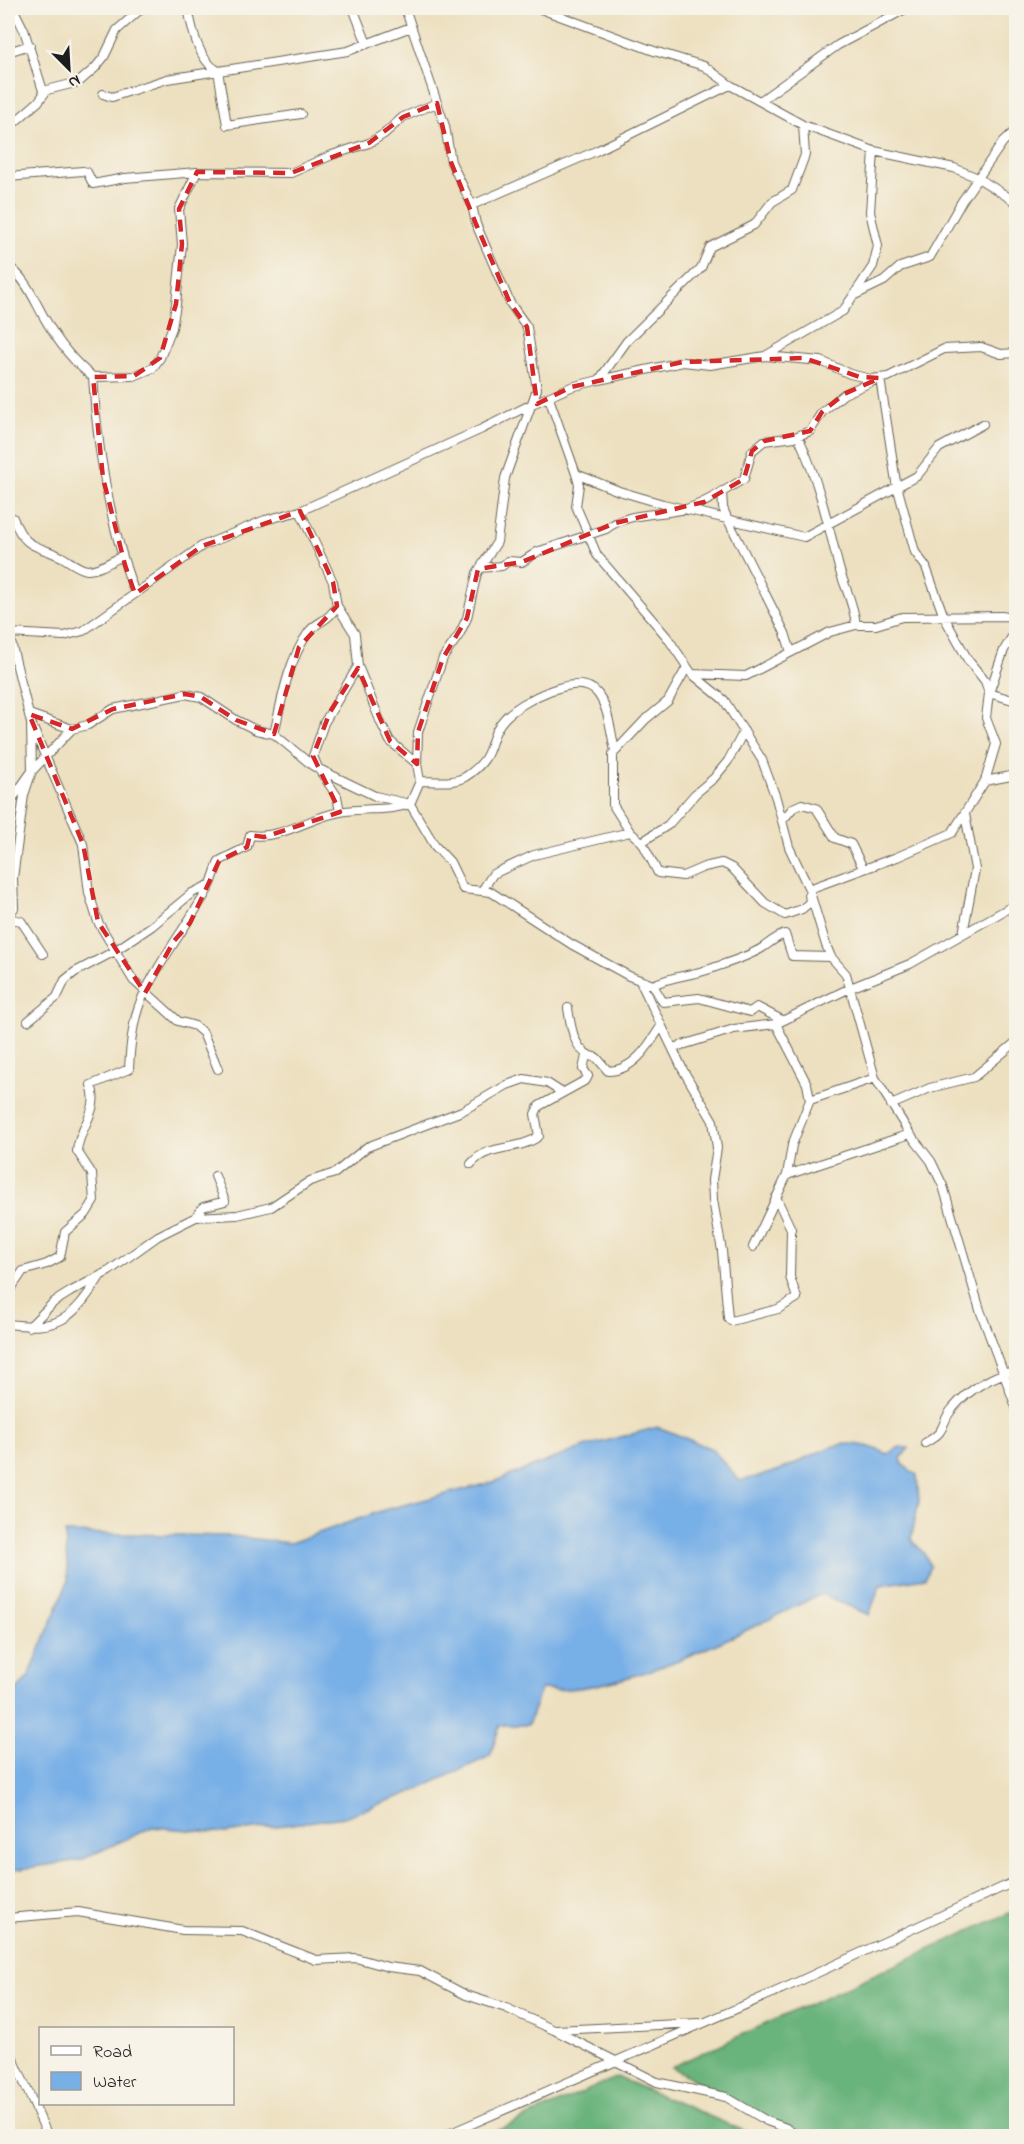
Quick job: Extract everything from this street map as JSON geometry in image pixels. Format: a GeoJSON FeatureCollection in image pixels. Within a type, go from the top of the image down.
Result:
{"type":"FeatureCollection","features":[{"type":"Feature","properties":{"kind":"street"},"geometry":{"type":"LineString","coordinates":[[13,8],[30,45],[44,94]]}},
{"type":"Feature","properties":{"kind":"street"},"geometry":{"type":"LineString","coordinates":[[8,128],[51,88],[79,82],[95,68],[104,57],[117,30],[142,8]]}},
{"type":"Feature","properties":{"kind":"street"},"geometry":{"type":"LineString","coordinates":[[188,8],[193,31],[206,60],[218,71],[228,125],[301,114]]}},
{"type":"Feature","properties":{"kind":"street"},"geometry":{"type":"LineString","coordinates":[[352,8],[367,44]]}},
{"type":"Feature","properties":{"kind":"street"},"geometry":{"type":"LineString","coordinates":[[8,1293],[23,1270],[47,1264],[60,1257],[64,1233],[92,1206],[94,1194],[92,1174],[77,1152],[93,1110],[95,1094],[91,1084],[129,1069],[130,1049],[145,993],[174,941],[189,923],[211,884],[219,861],[247,847],[250,835],[264,837],[340,812],[394,809],[410,804],[420,781],[417,765],[418,732],[439,678],[443,658],[459,635],[467,618],[473,585],[480,568],[497,542],[505,478],[537,385],[527,327],[510,303],[476,224],[472,205],[451,162],[447,134],[426,63],[405,8]]}},
{"type":"Feature","properties":{"kind":"street"},"geometry":{"type":"LineString","coordinates":[[538,8],[704,66],[730,85],[803,125],[874,150],[941,165],[978,178],[1017,202]]}},
{"type":"Feature","properties":{"kind":"street"},"geometry":{"type":"LineString","coordinates":[[760,101],[838,45],[898,10],[907,8]]}},
{"type":"Feature","properties":{"kind":"street"},"geometry":{"type":"LineString","coordinates":[[103,94],[116,96],[167,79],[348,51],[411,27]]}},
{"type":"Feature","properties":{"kind":"street"},"geometry":{"type":"LineString","coordinates":[[8,52],[30,45]]}},
{"type":"Feature","properties":{"kind":"street"},"geometry":{"type":"LineString","coordinates":[[472,205],[597,151],[730,85]]}},
{"type":"Feature","properties":{"kind":"street"},"geometry":{"type":"LineString","coordinates":[[8,177],[83,171],[87,172],[93,184],[125,178],[196,172],[291,173],[332,155],[369,143],[403,117],[437,103]]}},
{"type":"Feature","properties":{"kind":"street"},"geometry":{"type":"LineString","coordinates":[[599,380],[627,341],[701,268],[710,247],[754,225],[769,205],[789,194],[804,160],[803,125]]}},
{"type":"Feature","properties":{"kind":"street"},"geometry":{"type":"LineString","coordinates":[[853,296],[884,281],[903,265],[930,257],[978,178],[1004,142],[1017,130]]}},
{"type":"Feature","properties":{"kind":"street"},"geometry":{"type":"LineString","coordinates":[[765,356],[843,311],[877,257],[878,246],[870,212],[874,150]]}},
{"type":"Feature","properties":{"kind":"street"},"geometry":{"type":"LineString","coordinates":[[8,266],[24,280],[70,357],[93,377],[134,376],[153,368],[160,358],[172,328],[182,250],[179,209],[196,172]]}},
{"type":"Feature","properties":{"kind":"street"},"geometry":{"type":"LineString","coordinates":[[43,954],[21,921],[8,917],[14,908],[13,878],[24,795],[32,771],[31,723],[8,632],[74,634],[83,631],[202,546],[265,520],[300,511],[571,387],[682,362],[710,364],[765,356],[812,359],[860,377],[880,378],[888,377],[944,349],[981,347],[1001,354],[1017,353]]}},
{"type":"Feature","properties":{"kind":"street"},"geometry":{"type":"LineString","coordinates":[[93,377],[103,478],[122,556],[135,594]]}},
{"type":"Feature","properties":{"kind":"street"},"geometry":{"type":"LineString","coordinates":[[480,568],[502,566],[508,561],[522,562],[537,552],[648,513],[686,509],[744,479],[752,451],[764,441],[798,436],[810,431],[822,412],[844,394],[880,378]]}},
{"type":"Feature","properties":{"kind":"street"},"geometry":{"type":"LineString","coordinates":[[880,378],[898,487],[915,552],[927,567],[944,617],[968,660],[985,681],[989,693]]}},
{"type":"Feature","properties":{"kind":"street"},"geometry":{"type":"LineString","coordinates":[[549,398],[579,485],[576,506],[597,555],[667,637],[689,670],[724,700],[762,760],[789,848],[808,888],[831,957],[846,974],[875,1078],[910,1134],[931,1161],[943,1186],[1001,1373],[1017,1407]]}},
{"type":"Feature","properties":{"kind":"street"},"geometry":{"type":"LineString","coordinates":[[576,474],[619,491],[728,520],[804,537],[917,476],[939,448],[983,424]]}},
{"type":"Feature","properties":{"kind":"street"},"geometry":{"type":"LineString","coordinates":[[798,436],[811,464],[840,571],[854,606],[856,625]]}},
{"type":"Feature","properties":{"kind":"street"},"geometry":{"type":"LineString","coordinates":[[722,491],[723,508],[728,520],[785,633],[791,652]]}},
{"type":"Feature","properties":{"kind":"street"},"geometry":{"type":"LineString","coordinates":[[300,511],[333,582],[337,606],[355,634],[358,666],[390,741],[417,765]]}},
{"type":"Feature","properties":{"kind":"street"},"geometry":{"type":"LineString","coordinates":[[8,517],[13,518],[18,531],[33,548],[59,555],[85,570],[97,568],[122,556]]}},
{"type":"Feature","properties":{"kind":"street"},"geometry":{"type":"LineString","coordinates":[[274,734],[290,667],[299,647],[310,630],[330,617],[337,606]]}},
{"type":"Feature","properties":{"kind":"street"},"geometry":{"type":"LineString","coordinates":[[689,670],[746,676],[830,632],[856,625],[876,625],[902,616],[1006,616],[1017,618]]}},
{"type":"Feature","properties":{"kind":"street"},"geometry":{"type":"LineString","coordinates":[[808,888],[863,867],[891,860],[947,836],[957,828],[985,781],[996,744],[986,718],[989,693],[1004,650],[1017,630]]}},
{"type":"Feature","properties":{"kind":"street"},"geometry":{"type":"LineString","coordinates":[[340,812],[332,787],[318,768],[313,756],[324,723],[358,666]]}},
{"type":"Feature","properties":{"kind":"street"},"geometry":{"type":"LineString","coordinates":[[615,751],[645,720],[668,701],[689,670]]}},
{"type":"Feature","properties":{"kind":"street"},"geometry":{"type":"LineString","coordinates":[[420,781],[463,778],[485,761],[506,717],[546,692],[570,685],[584,685],[598,694],[604,705],[615,751],[613,805],[630,832],[642,842],[658,873],[683,876],[704,867],[722,863],[732,868],[765,903],[785,915],[802,909],[810,902],[808,888]]}},
{"type":"Feature","properties":{"kind":"street"},"geometry":{"type":"LineString","coordinates":[[989,693],[1017,701]]}},
{"type":"Feature","properties":{"kind":"street"},"geometry":{"type":"LineString","coordinates":[[8,805],[32,771],[72,729],[88,725],[113,709],[185,694],[201,697],[236,720],[256,730],[274,734],[318,768],[375,796],[410,804],[435,846],[450,862],[463,889],[472,892],[483,889],[491,891],[558,937],[640,981],[652,985],[663,1002],[699,998],[750,1012],[757,1007],[779,1022],[807,1084],[810,1100],[792,1145],[787,1175],[753,1247]]}},
{"type":"Feature","properties":{"kind":"street"},"geometry":{"type":"LineString","coordinates":[[29,714],[72,729]]}},
{"type":"Feature","properties":{"kind":"street"},"geometry":{"type":"LineString","coordinates":[[31,723],[83,844],[89,893],[98,922],[117,950],[133,980],[145,993],[178,1021],[195,1026],[203,1033],[218,1069]]}},
{"type":"Feature","properties":{"kind":"street"},"geometry":{"type":"LineString","coordinates":[[642,842],[669,825],[695,794],[714,778],[728,761],[744,731]]}},
{"type":"Feature","properties":{"kind":"street"},"geometry":{"type":"LineString","coordinates":[[985,781],[1017,775]]}},
{"type":"Feature","properties":{"kind":"street"},"geometry":{"type":"LineString","coordinates":[[782,821],[793,808],[802,804],[816,808],[835,838],[851,844],[863,867]]}},
{"type":"Feature","properties":{"kind":"street"},"geometry":{"type":"LineString","coordinates":[[963,934],[975,869],[965,814]]}},
{"type":"Feature","properties":{"kind":"street"},"geometry":{"type":"LineString","coordinates":[[483,889],[493,874],[534,855],[630,832]]}},
{"type":"Feature","properties":{"kind":"street"},"geometry":{"type":"LineString","coordinates":[[28,1021],[57,997],[65,980],[75,972],[117,950],[152,926],[192,893],[211,884]]}},
{"type":"Feature","properties":{"kind":"street"},"geometry":{"type":"LineString","coordinates":[[673,1048],[734,1029],[779,1022],[849,989],[910,964],[1017,904]]}},
{"type":"Feature","properties":{"kind":"street"},"geometry":{"type":"LineString","coordinates":[[652,985],[673,976],[681,978],[710,969],[763,947],[770,939],[785,934],[792,956],[831,957]]}},
{"type":"Feature","properties":{"kind":"street"},"geometry":{"type":"LineString","coordinates":[[640,981],[661,1026],[713,1121],[717,1148],[713,1200],[722,1251],[728,1318],[731,1322],[778,1309],[797,1298],[790,1271],[791,1229],[776,1197]]}},
{"type":"Feature","properties":{"kind":"street"},"geometry":{"type":"LineString","coordinates":[[471,1164],[486,1152],[525,1144],[539,1136],[536,1114],[539,1106],[588,1078],[583,1069],[586,1056],[572,1033],[568,1008]]}},
{"type":"Feature","properties":{"kind":"street"},"geometry":{"type":"LineString","coordinates":[[586,1056],[597,1058],[608,1071],[620,1069],[634,1061],[661,1026]]}},
{"type":"Feature","properties":{"kind":"street"},"geometry":{"type":"LineString","coordinates":[[891,1105],[930,1088],[974,1077],[1017,1042]]}},
{"type":"Feature","properties":{"kind":"street"},"geometry":{"type":"LineString","coordinates":[[810,1100],[875,1078]]}},
{"type":"Feature","properties":{"kind":"street"},"geometry":{"type":"LineString","coordinates":[[29,1327],[54,1302],[100,1276],[158,1236],[196,1217],[237,1215],[271,1207],[310,1181],[335,1173],[367,1147],[462,1111],[507,1085],[524,1079],[547,1083],[561,1092]]}},
{"type":"Feature","properties":{"kind":"street"},"geometry":{"type":"LineString","coordinates":[[787,1175],[910,1134]]}},
{"type":"Feature","properties":{"kind":"street"},"geometry":{"type":"LineString","coordinates":[[196,1217],[203,1207],[225,1201],[215,1176]]}},
{"type":"Feature","properties":{"kind":"street"},"geometry":{"type":"LineString","coordinates":[[8,1324],[29,1327],[49,1326],[67,1318],[80,1305],[100,1276]]}},
{"type":"Feature","properties":{"kind":"street"},"geometry":{"type":"LineString","coordinates":[[925,1443],[940,1434],[952,1409],[972,1392],[1001,1373],[1017,1371]]}},
{"type":"Feature","properties":{"kind":"street"},"geometry":{"type":"LineString","coordinates":[[444,2136],[706,2023],[1017,1881]]}},
{"type":"Feature","properties":{"kind":"street"},"geometry":{"type":"LineString","coordinates":[[8,1918],[78,1912],[183,1930],[242,1931],[316,1959],[356,1958],[388,1967],[420,1971],[466,1995],[506,2008],[554,2030],[576,2044],[657,2082],[726,2097],[797,2136]]}},
{"type":"Feature","properties":{"kind":"street"},"geometry":{"type":"LineString","coordinates":[[554,2030],[706,2023]]}},
{"type":"Feature","properties":{"kind":"street"},"geometry":{"type":"LineString","coordinates":[[8,2047],[48,2136]]}},
{"type":"Feature","properties":{"kind":"highlighted area"},"geometry":{"type":"Polygon","coordinates":[[[437,103],[451,162],[510,303],[527,327],[537,404],[571,387],[683,362],[804,358],[860,377],[880,378],[844,394],[822,412],[810,431],[764,441],[752,451],[744,479],[704,502],[615,523],[522,562],[478,569],[467,618],[443,658],[418,732],[417,764],[390,741],[358,668],[330,712],[313,756],[340,812],[264,837],[250,835],[247,847],[219,861],[190,923],[174,941],[145,993],[98,922],[83,844],[29,714],[72,729],[113,709],[185,694],[201,697],[236,720],[274,734],[299,647],[337,606],[333,582],[300,511],[202,546],[135,594],[125,565],[103,478],[93,377],[134,376],[160,358],[176,304],[182,244],[179,209],[197,172],[291,173],[369,143],[403,117],[437,103]]]}},
{"type":"Feature","properties":{"kind":"green space"},"geometry":{"type":"Polygon","coordinates":[[[1016,1910],[1016,2136],[796,2136],[671,2067],[1016,1910]]]}},
{"type":"Feature","properties":{"kind":"green space"},"geometry":{"type":"Polygon","coordinates":[[[617,2077],[756,2136],[485,2136],[617,2077]]]}},
{"type":"Feature","properties":{"kind":"water"},"geometry":{"type":"Polygon","coordinates":[[[658,1427],[712,1449],[740,1481],[780,1470],[835,1446],[859,1444],[888,1454],[900,1447],[909,1448],[901,1458],[903,1465],[917,1475],[919,1501],[911,1539],[926,1556],[930,1566],[925,1578],[880,1585],[869,1615],[821,1594],[721,1642],[646,1672],[609,1683],[573,1689],[541,1689],[528,1725],[500,1725],[490,1756],[415,1791],[344,1817],[225,1833],[152,1827],[81,1860],[8,1871],[8,1701],[29,1676],[68,1581],[65,1533],[231,1536],[290,1543],[384,1510],[493,1482],[587,1446],[658,1427]]]}}]}
